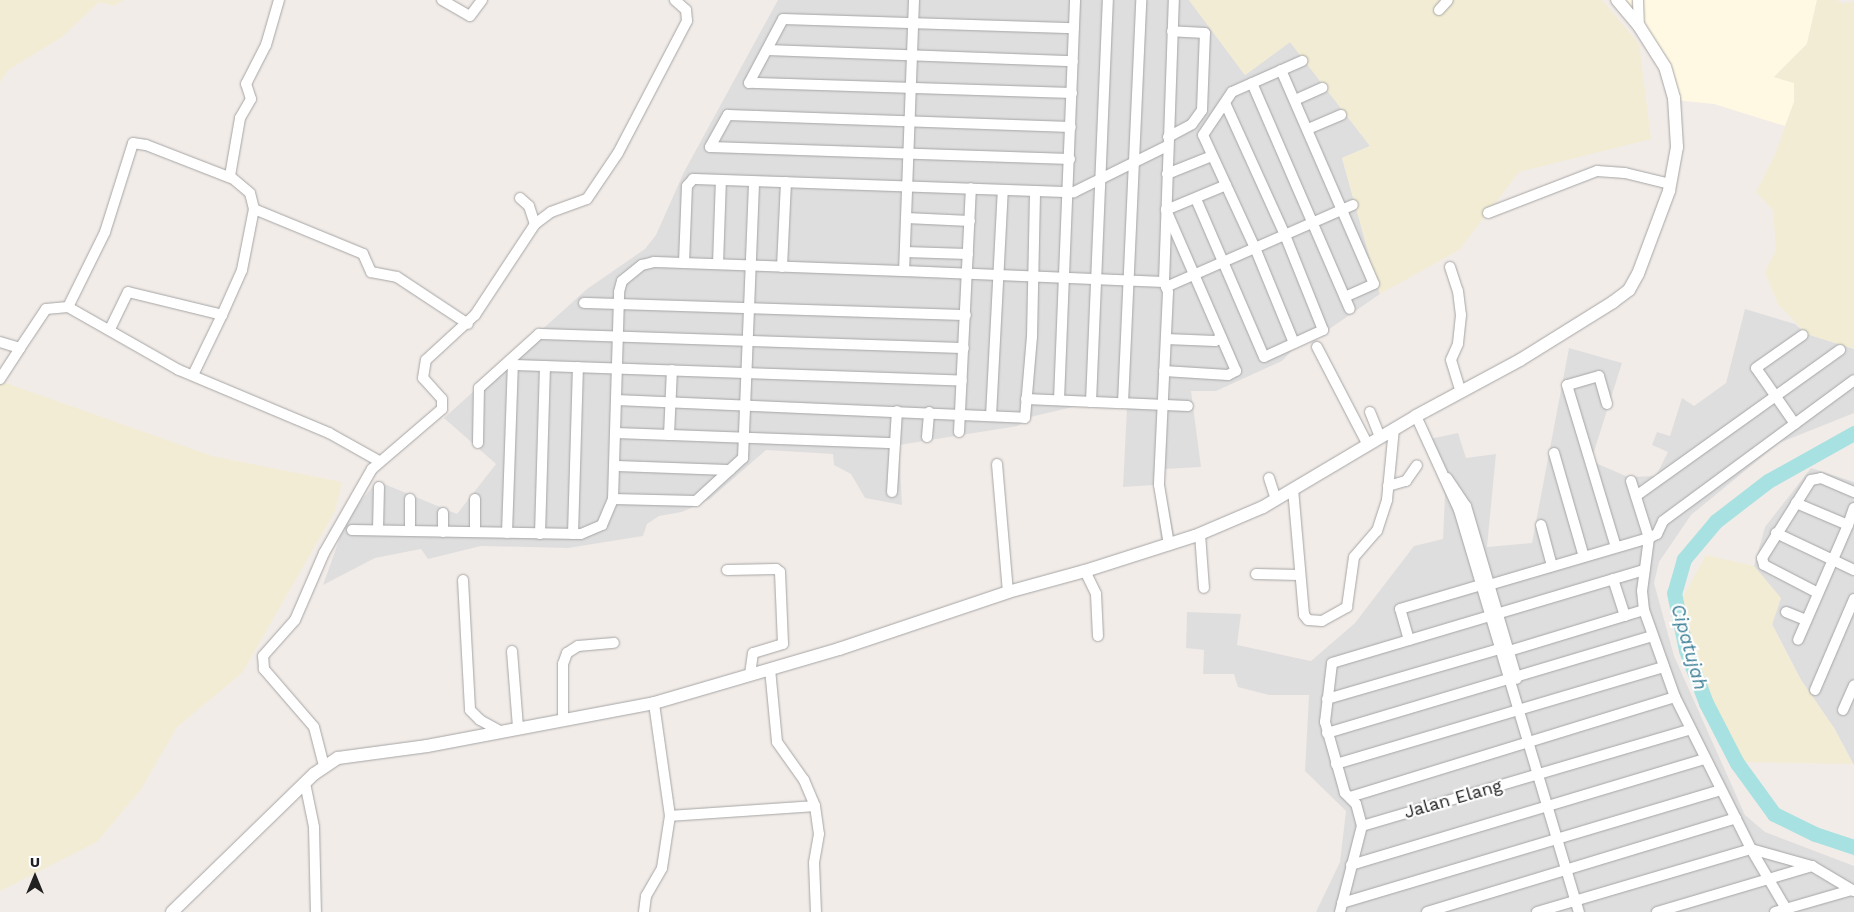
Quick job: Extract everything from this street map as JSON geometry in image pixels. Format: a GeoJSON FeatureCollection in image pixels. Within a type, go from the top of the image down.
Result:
{"type":"FeatureCollection","features":[{"type":"Feature","properties":{"kind":"street"},"geometry":{"type":"LineString","coordinates":[[231,178],[241,113],[252,97],[246,84],[268,40],[279,0]]}},
{"type":"Feature","properties":{"kind":"street"},"geometry":{"type":"LineString","coordinates":[[442,0],[470,16],[482,0]]}},
{"type":"Feature","properties":{"kind":"street"},"geometry":{"type":"LineString","coordinates":[[324,766],[314,727],[264,669],[261,660],[294,620],[339,523],[379,460],[442,409],[442,399],[423,378],[424,365],[468,324],[535,224],[551,212],[587,200],[618,153],[687,21],[686,10],[675,0]]}},
{"type":"Feature","properties":{"kind":"street"},"geometry":{"type":"LineString","coordinates":[[904,271],[912,120],[914,0]]}},
{"type":"Feature","properties":{"kind":"street"},"geometry":{"type":"LineString","coordinates":[[1059,400],[1066,276],[1075,0]]}},
{"type":"Feature","properties":{"kind":"street"},"geometry":{"type":"LineString","coordinates":[[1091,402],[1098,277],[1108,0]]}},
{"type":"Feature","properties":{"kind":"street"},"geometry":{"type":"LineString","coordinates":[[1123,403],[1131,279],[1141,0]]}},
{"type":"Feature","properties":{"kind":"street"},"geometry":{"type":"LineString","coordinates":[[1169,545],[1159,485],[1166,339],[1167,142],[1174,0]]}},
{"type":"Feature","properties":{"kind":"street"},"geometry":{"type":"LineString","coordinates":[[1438,10],[1448,0]]}},
{"type":"Feature","properties":{"kind":"street"},"geometry":{"type":"LineString","coordinates":[[172,912],[324,766],[350,754],[427,746],[654,703],[770,669],[1008,592],[1085,572],[1200,534],[1234,521],[1276,499],[1416,416],[1520,360],[1623,295],[1638,274],[1670,184],[1677,147],[1674,98],[1663,62],[1639,26],[1617,0]]}},
{"type":"Feature","properties":{"kind":"street"},"geometry":{"type":"LineString","coordinates":[[1638,0],[1639,26]]}},
{"type":"Feature","properties":{"kind":"street"},"geometry":{"type":"LineString","coordinates":[[1072,93],[749,83],[783,19],[1074,28]]}},
{"type":"Feature","properties":{"kind":"street"},"geometry":{"type":"LineString","coordinates":[[684,263],[687,186],[693,179],[1068,192],[1101,179],[1134,163],[1167,142],[1192,124],[1202,110],[1205,33],[1172,31]]}},
{"type":"Feature","properties":{"kind":"street"},"geometry":{"type":"LineString","coordinates":[[767,50],[1073,61]]}},
{"type":"Feature","properties":{"kind":"street"},"geometry":{"type":"LineString","coordinates":[[1294,343],[1255,248],[1202,135],[1232,92],[1302,61]]}},
{"type":"Feature","properties":{"kind":"street"},"geometry":{"type":"LineString","coordinates":[[1282,70],[1308,129],[1348,208],[1374,284],[1344,297]]}},
{"type":"Feature","properties":{"kind":"street"},"geometry":{"type":"LineString","coordinates":[[1252,84],[1314,222],[1350,309]]}},
{"type":"Feature","properties":{"kind":"street"},"geometry":{"type":"LineString","coordinates":[[1295,100],[1322,88]]}},
{"type":"Feature","properties":{"kind":"street"},"geometry":{"type":"LineString","coordinates":[[1196,199],[1225,261],[1264,357],[1323,330],[1285,235],[1224,103]]}},
{"type":"Feature","properties":{"kind":"street"},"geometry":{"type":"LineString","coordinates":[[1070,159],[710,148],[728,115],[1071,127]]}},
{"type":"Feature","properties":{"kind":"street"},"geometry":{"type":"LineString","coordinates":[[1308,129],[1341,115]]}},
{"type":"Feature","properties":{"kind":"street"},"geometry":{"type":"LineString","coordinates":[[68,307],[105,232],[133,143],[146,145],[231,178],[250,194],[254,209],[242,270],[193,375]]}},
{"type":"Feature","properties":{"kind":"street"},"geometry":{"type":"LineString","coordinates":[[1167,174],[1212,156]]}},
{"type":"Feature","properties":{"kind":"street"},"geometry":{"type":"LineString","coordinates":[[1488,213],[1597,171],[1625,173],[1670,184]]}},
{"type":"Feature","properties":{"kind":"street"},"geometry":{"type":"LineString","coordinates":[[718,264],[721,180]]}},
{"type":"Feature","properties":{"kind":"street"},"geometry":{"type":"LineString","coordinates":[[613,499],[689,502],[702,498],[743,458],[746,341],[754,182]]}},
{"type":"Feature","properties":{"kind":"street"},"geometry":{"type":"LineString","coordinates":[[782,267],[786,182]]}},
{"type":"Feature","properties":{"kind":"street"},"geometry":{"type":"LineString","coordinates":[[1166,210],[1226,185]]}},
{"type":"Feature","properties":{"kind":"street"},"geometry":{"type":"LineString","coordinates":[[958,432],[966,315],[971,188]]}},
{"type":"Feature","properties":{"kind":"street"},"geometry":{"type":"LineString","coordinates":[[991,416],[1003,190]]}},
{"type":"Feature","properties":{"kind":"street"},"geometry":{"type":"LineString","coordinates":[[616,400],[897,410],[1024,418],[1033,275],[1035,191]]}},
{"type":"Feature","properties":{"kind":"street"},"geometry":{"type":"LineString","coordinates":[[520,198],[528,206],[535,224]]}},
{"type":"Feature","properties":{"kind":"street"},"geometry":{"type":"LineString","coordinates":[[352,530],[573,534],[592,532],[602,525],[610,513],[613,499],[619,304],[622,281],[630,271],[654,262],[1098,277],[1131,279],[1165,285],[1194,275],[1348,208]]}},
{"type":"Feature","properties":{"kind":"street"},"geometry":{"type":"LineString","coordinates":[[254,209],[363,254],[372,272],[397,277],[468,324]]}},
{"type":"Feature","properties":{"kind":"street"},"geometry":{"type":"LineString","coordinates":[[1164,371],[1228,375],[1236,371],[1166,210]]}},
{"type":"Feature","properties":{"kind":"street"},"geometry":{"type":"LineString","coordinates":[[906,218],[970,221]]}},
{"type":"Feature","properties":{"kind":"street"},"geometry":{"type":"LineString","coordinates":[[905,252],[968,254]]}},
{"type":"Feature","properties":{"kind":"street"},"geometry":{"type":"LineString","coordinates":[[1450,267],[1461,315],[1458,344],[1451,360],[1460,392]]}},
{"type":"Feature","properties":{"kind":"street"},"geometry":{"type":"LineString","coordinates":[[110,329],[128,292],[222,315]]}},
{"type":"Feature","properties":{"kind":"street"},"geometry":{"type":"LineString","coordinates":[[584,303],[966,315]]}},
{"type":"Feature","properties":{"kind":"street"},"geometry":{"type":"LineString","coordinates":[[0,379],[46,309],[68,307],[110,329],[156,358],[330,433],[379,460]]}},
{"type":"Feature","properties":{"kind":"street"},"geometry":{"type":"LineString","coordinates":[[478,443],[479,388],[539,334],[964,348]]}},
{"type":"Feature","properties":{"kind":"street"},"geometry":{"type":"LineString","coordinates":[[1795,424],[1756,368],[1803,335]]}},
{"type":"Feature","properties":{"kind":"street"},"geometry":{"type":"LineString","coordinates":[[1166,339],[1215,341],[1221,338]]}},
{"type":"Feature","properties":{"kind":"street"},"geometry":{"type":"LineString","coordinates":[[0,342],[20,348]]}},
{"type":"Feature","properties":{"kind":"street"},"geometry":{"type":"LineString","coordinates":[[1317,347],[1368,445]]}},
{"type":"Feature","properties":{"kind":"street"},"geometry":{"type":"LineString","coordinates":[[1636,496],[1840,350]]}},
{"type":"Feature","properties":{"kind":"street"},"geometry":{"type":"LineString","coordinates":[[507,533],[513,365],[745,373]]}},
{"type":"Feature","properties":{"kind":"street"},"geometry":{"type":"LineString","coordinates":[[540,534],[545,366]]}},
{"type":"Feature","properties":{"kind":"street"},"geometry":{"type":"LineString","coordinates":[[573,534],[578,367]]}},
{"type":"Feature","properties":{"kind":"street"},"geometry":{"type":"LineString","coordinates":[[617,368],[962,381]]}},
{"type":"Feature","properties":{"kind":"street"},"geometry":{"type":"LineString","coordinates":[[669,435],[672,370]]}},
{"type":"Feature","properties":{"kind":"street"},"geometry":{"type":"LineString","coordinates":[[1607,404],[1599,376],[1568,385],[1616,547]]}},
{"type":"Feature","properties":{"kind":"street"},"geometry":{"type":"LineString","coordinates":[[1409,640],[1400,608],[1584,557],[1657,534],[1663,521],[1854,380]]}},
{"type":"Feature","properties":{"kind":"street"},"geometry":{"type":"LineString","coordinates":[[1026,399],[1188,406]]}},
{"type":"Feature","properties":{"kind":"street"},"geometry":{"type":"LineString","coordinates":[[892,492],[897,410]]}},
{"type":"Feature","properties":{"kind":"street"},"geometry":{"type":"LineString","coordinates":[[927,437],[929,412]]}},
{"type":"Feature","properties":{"kind":"street"},"geometry":{"type":"LineString","coordinates":[[1370,412],[1380,437]]}},
{"type":"Feature","properties":{"kind":"street"},"geometry":{"type":"LineString","coordinates":[[1416,416],[1447,478],[1485,585],[1569,869],[1585,912]]}},
{"type":"Feature","properties":{"kind":"street"},"geometry":{"type":"LineString","coordinates":[[1293,489],[1299,575],[1306,619],[1326,620],[1345,609],[1354,557],[1377,531],[1388,486],[1394,429]]}},
{"type":"Feature","properties":{"kind":"street"},"geometry":{"type":"LineString","coordinates":[[616,433],[895,443]]}},
{"type":"Feature","properties":{"kind":"street"},"geometry":{"type":"LineString","coordinates":[[1554,453],[1584,557]]}},
{"type":"Feature","properties":{"kind":"street"},"geometry":{"type":"LineString","coordinates":[[997,464],[1008,592]]}},
{"type":"Feature","properties":{"kind":"street"},"geometry":{"type":"LineString","coordinates":[[1388,486],[1406,481],[1417,465]]}},
{"type":"Feature","properties":{"kind":"street"},"geometry":{"type":"LineString","coordinates":[[615,466],[730,470]]}},
{"type":"Feature","properties":{"kind":"street"},"geometry":{"type":"LineString","coordinates":[[1269,478],[1276,499]]}},
{"type":"Feature","properties":{"kind":"street"},"geometry":{"type":"LineString","coordinates":[[1818,594],[1764,565],[1762,558],[1811,480],[1817,478],[1854,492]]}},
{"type":"Feature","properties":{"kind":"street"},"geometry":{"type":"LineString","coordinates":[[1631,481],[1649,538],[1644,570],[1644,610],[1664,667],[1689,730],[1751,849],[1787,910]]}},
{"type":"Feature","properties":{"kind":"street"},"geometry":{"type":"LineString","coordinates":[[378,530],[379,487]]}},
{"type":"Feature","properties":{"kind":"street"},"geometry":{"type":"LineString","coordinates":[[410,499],[410,531]]}},
{"type":"Feature","properties":{"kind":"street"},"geometry":{"type":"LineString","coordinates":[[475,499],[475,532]]}},
{"type":"Feature","properties":{"kind":"street"},"geometry":{"type":"LineString","coordinates":[[1796,503],[1848,525]]}},
{"type":"Feature","properties":{"kind":"street"},"geometry":{"type":"LineString","coordinates":[[1798,640],[1854,508]]}},
{"type":"Feature","properties":{"kind":"street"},"geometry":{"type":"LineString","coordinates":[[443,513],[443,532]]}},
{"type":"Feature","properties":{"kind":"street"},"geometry":{"type":"LineString","coordinates":[[1541,525],[1552,566]]}},
{"type":"Feature","properties":{"kind":"street"},"geometry":{"type":"LineString","coordinates":[[1776,533],[1854,570]]}},
{"type":"Feature","properties":{"kind":"street"},"geometry":{"type":"LineString","coordinates":[[1200,534],[1204,588]]}},
{"type":"Feature","properties":{"kind":"street"},"geometry":{"type":"LineString","coordinates":[[727,570],[776,569],[780,572],[783,644],[751,655],[750,675]]}},
{"type":"Feature","properties":{"kind":"street"},"geometry":{"type":"LineString","coordinates":[[1341,907],[1362,826],[1356,804],[1345,793],[1327,733],[1327,699],[1332,663],[1644,570]]}},
{"type":"Feature","properties":{"kind":"street"},"geometry":{"type":"LineString","coordinates":[[1085,572],[1096,594],[1098,636]]}},
{"type":"Feature","properties":{"kind":"street"},"geometry":{"type":"LineString","coordinates":[[1256,574],[1299,575]]}},
{"type":"Feature","properties":{"kind":"street"},"geometry":{"type":"LineString","coordinates":[[1613,579],[1625,616]]}},
{"type":"Feature","properties":{"kind":"street"},"geometry":{"type":"LineString","coordinates":[[463,580],[469,705],[474,716],[500,731]]}},
{"type":"Feature","properties":{"kind":"street"},"geometry":{"type":"LineString","coordinates":[[1815,690],[1854,598]]}},
{"type":"Feature","properties":{"kind":"street"},"geometry":{"type":"LineString","coordinates":[[1327,699],[1644,610]]}},
{"type":"Feature","properties":{"kind":"street"},"geometry":{"type":"LineString","coordinates":[[1786,612],[1806,620]]}},
{"type":"Feature","properties":{"kind":"street"},"geometry":{"type":"LineString","coordinates":[[1327,733],[1653,636]]}},
{"type":"Feature","properties":{"kind":"street"},"geometry":{"type":"LineString","coordinates":[[563,720],[563,664],[567,653],[578,646],[614,643]]}},
{"type":"Feature","properties":{"kind":"street"},"geometry":{"type":"LineString","coordinates":[[512,651],[518,728]]}},
{"type":"Feature","properties":{"kind":"street"},"geometry":{"type":"LineString","coordinates":[[1336,764],[1664,667]]}},
{"type":"Feature","properties":{"kind":"street"},"geometry":{"type":"LineString","coordinates":[[770,669],[777,742],[804,780],[815,806],[819,834],[814,863],[816,912]]}},
{"type":"Feature","properties":{"kind":"street"},"geometry":{"type":"LineString","coordinates":[[1843,710],[1854,685]]}},
{"type":"Feature","properties":{"kind":"street"},"geometry":{"type":"LineString","coordinates":[[1350,797],[1675,697]]}},
{"type":"Feature","properties":{"kind":"street"},"geometry":{"type":"LineString","coordinates":[[644,912],[646,896],[662,868],[670,816],[654,703]]}},
{"type":"Feature","properties":{"kind":"street","name":"Jalan Elang"},"geometry":{"type":"LineString","coordinates":[[1362,826],[1689,730]]}},
{"type":"Feature","properties":{"kind":"street"},"geometry":{"type":"LineString","coordinates":[[1352,865],[1704,759]]}},
{"type":"Feature","properties":{"kind":"street"},"geometry":{"type":"LineString","coordinates":[[305,783],[314,827],[316,912]]}},
{"type":"Feature","properties":{"kind":"street"},"geometry":{"type":"LineString","coordinates":[[1341,907],[1560,837],[1721,790]]}},
{"type":"Feature","properties":{"kind":"street"},"geometry":{"type":"LineString","coordinates":[[670,816],[815,806]]}},
{"type":"Feature","properties":{"kind":"street"},"geometry":{"type":"LineString","coordinates":[[1427,912],[1736,818]]}},
{"type":"Feature","properties":{"kind":"street"},"geometry":{"type":"LineString","coordinates":[[1537,912],[1751,849],[1812,866],[1853,891]]}},
{"type":"Feature","properties":{"kind":"street"},"geometry":{"type":"LineString","coordinates":[[1657,912],[1812,866]]}},
{"type":"Feature","properties":{"kind":"street"},"geometry":{"type":"LineString","coordinates":[[1776,912],[1853,891]]}},
{"type":"Feature","properties":{"kind":"street"},"geometry":{"type":"LineString","coordinates":[[1579,900],[1579,912]]}},
{"type":"Feature","properties":{"kind":"shaded area"},"geometry":{"type":"Polygon","coordinates":[[[0,0],[124,0],[114,6],[99,2],[62,37],[8,70],[0,82],[0,0]]]}},
{"type":"Feature","properties":{"kind":"shaded area"},"geometry":{"type":"Polygon","coordinates":[[[778,0],[1189,0],[1245,75],[1290,42],[1370,146],[1342,158],[1380,294],[1322,334],[1298,344],[1282,361],[1216,391],[1191,391],[1201,467],[1165,469],[1164,483],[1174,534],[1161,540],[1154,485],[1123,487],[1127,407],[1090,403],[1026,418],[1018,426],[899,445],[902,505],[865,498],[851,474],[834,465],[833,454],[766,450],[710,499],[682,512],[659,516],[647,524],[643,536],[568,548],[481,546],[428,559],[421,549],[375,558],[323,585],[347,518],[377,481],[457,514],[496,464],[444,418],[587,289],[645,249],[656,235],[684,172],[778,0]]]}},
{"type":"Feature","properties":{"kind":"shaded area"},"geometry":{"type":"Polygon","coordinates":[[[1189,0],[1602,0],[1639,44],[1651,139],[1519,172],[1459,250],[1380,294],[1342,158],[1370,146],[1290,42],[1245,75],[1189,0]]]}},
{"type":"Feature","properties":{"kind":"shaded area"},"geometry":{"type":"Polygon","coordinates":[[[1619,0],[1817,0],[1807,44],[1774,77],[1794,83],[1794,102],[1785,126],[1714,104],[1676,100],[1666,63],[1619,0]]]}},
{"type":"Feature","properties":{"kind":"shaded area"},"geometry":{"type":"Polygon","coordinates":[[[1817,0],[1837,0],[1843,4],[1854,2],[1854,349],[1807,334],[1778,304],[1765,272],[1776,250],[1773,210],[1756,192],[1775,155],[1794,102],[1794,83],[1774,77],[1807,44],[1817,0]]]}},
{"type":"Feature","properties":{"kind":"shaded area"},"geometry":{"type":"Polygon","coordinates":[[[1745,309],[1795,324],[1807,334],[1854,349],[1854,413],[1779,443],[1691,515],[1659,562],[1654,583],[1674,656],[1745,815],[1765,832],[1854,866],[1854,912],[1316,912],[1340,862],[1346,811],[1305,771],[1309,695],[1269,695],[1238,687],[1234,674],[1203,674],[1204,650],[1186,648],[1187,612],[1241,614],[1237,645],[1311,661],[1355,623],[1414,546],[1443,539],[1445,495],[1425,440],[1458,433],[1466,458],[1496,454],[1487,547],[1532,543],[1569,348],[1622,363],[1591,461],[1628,477],[1656,476],[1668,452],[1652,445],[1657,432],[1670,436],[1682,398],[1694,406],[1726,383],[1745,309]]]}},
{"type":"Feature","properties":{"kind":"shaded area"},"geometry":{"type":"Polygon","coordinates":[[[0,381],[212,456],[342,482],[335,511],[242,673],[177,727],[141,789],[97,842],[0,891],[0,381]]]}},
{"type":"Feature","properties":{"kind":"shaded area"},"geometry":{"type":"Polygon","coordinates":[[[1811,468],[1854,482],[1854,765],[1834,728],[1801,680],[1772,624],[1780,598],[1754,566],[1765,527],[1811,468]]]}},
{"type":"Feature","properties":{"kind":"shaded area"},"geometry":{"type":"Polygon","coordinates":[[[1706,555],[1754,566],[1781,598],[1772,625],[1801,680],[1834,728],[1853,764],[1743,762],[1702,681],[1682,599],[1706,555]]]}},
{"type":"Feature","properties":{"kind":"waterway","name":"Cipatujah"},"geometry":{"type":"LineString","coordinates":[[1854,433],[1768,481],[1716,521],[1684,559],[1674,593],[1686,650],[1706,703],[1737,763],[1774,814],[1815,834],[1854,847]]}}]}
